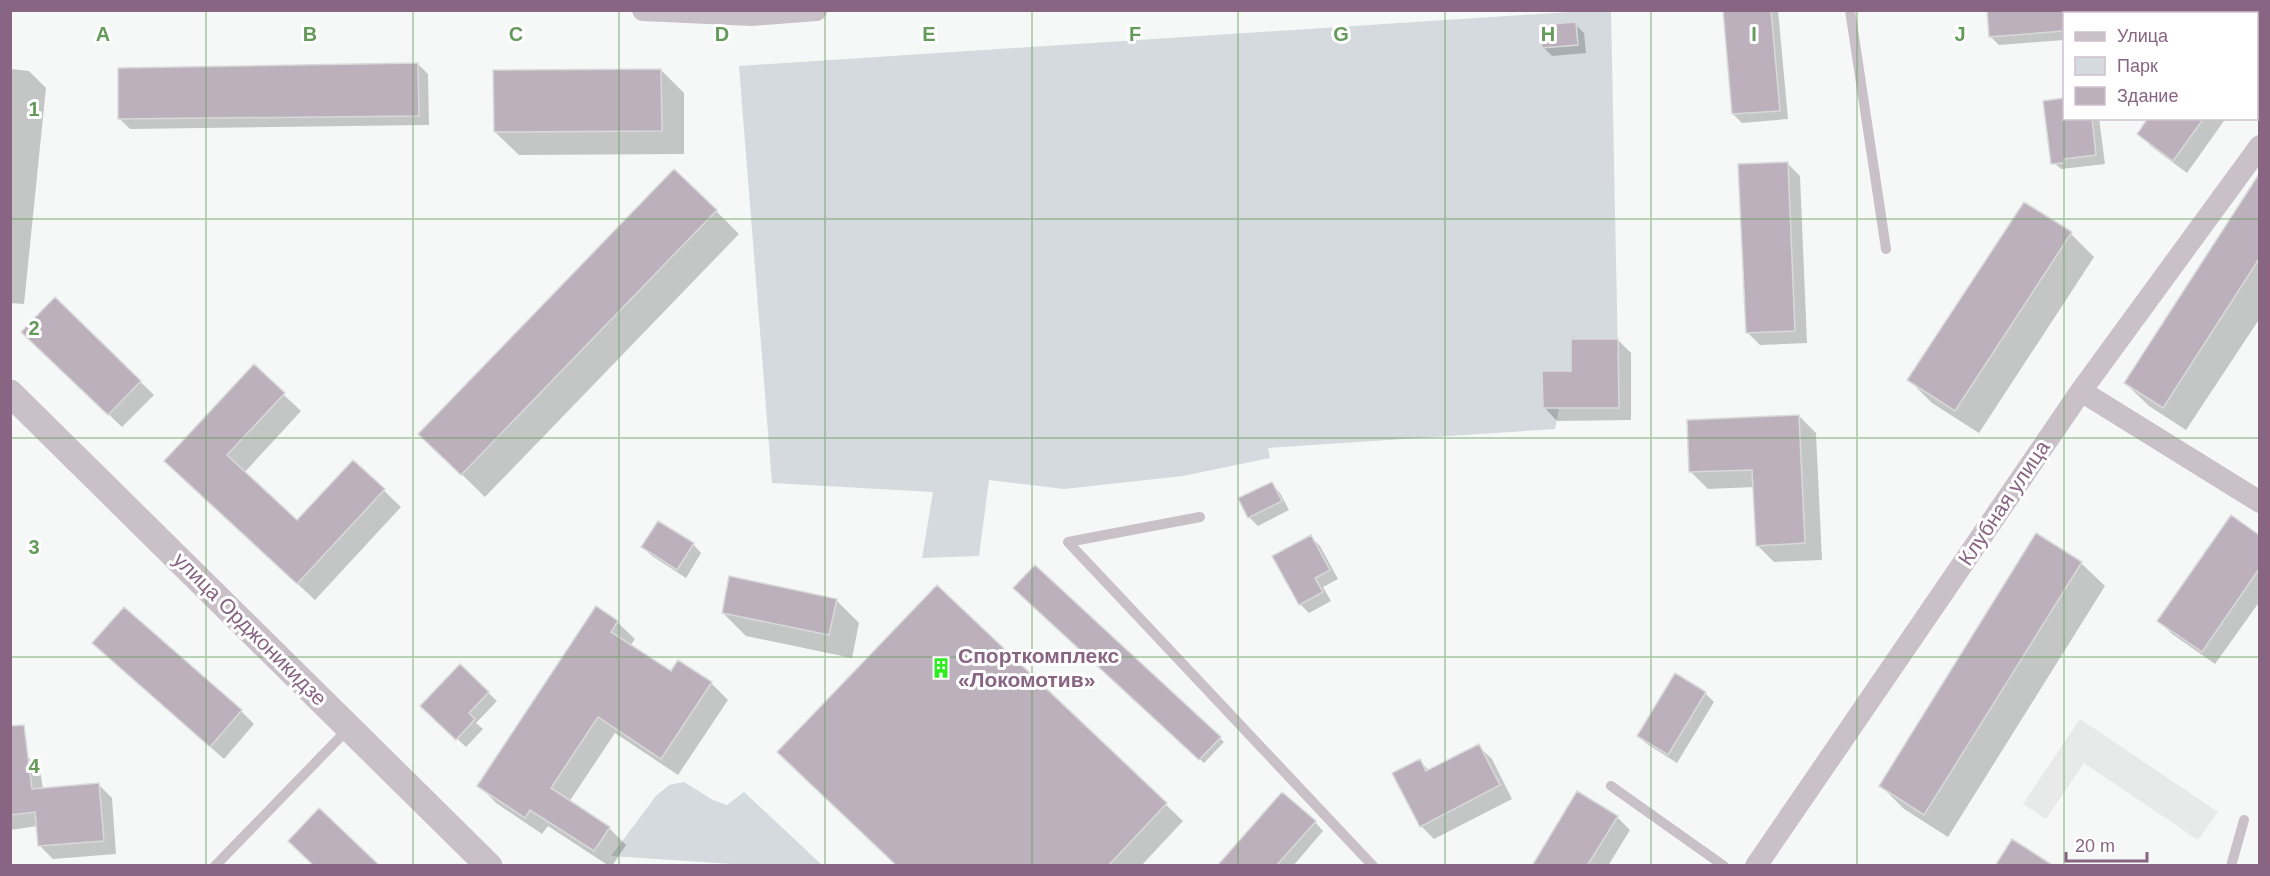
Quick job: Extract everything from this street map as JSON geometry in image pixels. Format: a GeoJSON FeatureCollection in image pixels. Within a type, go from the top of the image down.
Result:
{"type":"FeatureCollection","features":[{"type":"Feature","properties":{"kind":"street"},"geometry":{"type":"LineString","coordinates":[[643,10],[752,15],[816,10]]}},
{"type":"Feature","properties":{"kind":"street","name":"Клубная улица"},"geometry":{"type":"LineString","coordinates":[[1756,866],[2081,391],[2259,146]]}},
{"type":"Feature","properties":{"kind":"street"},"geometry":{"type":"LineString","coordinates":[[2081,391],[2259,502]]}},
{"type":"Feature","properties":{"kind":"street","name":"улица Орджоникидзе"},"geometry":{"type":"LineString","coordinates":[[10,393],[489,866]]}},
{"type":"Feature","properties":{"kind":"lane"},"geometry":{"type":"LineString","coordinates":[[1850,10],[1886,249]]}},
{"type":"Feature","properties":{"kind":"lane"},"geometry":{"type":"LineString","coordinates":[[1200,517],[1068,542],[1373,866]]}},
{"type":"Feature","properties":{"kind":"lane"},"geometry":{"type":"LineString","coordinates":[[215,866],[350,728]]}},
{"type":"Feature","properties":{"kind":"lane"},"geometry":{"type":"LineString","coordinates":[[1611,786],[1724,866]]}},
{"type":"Feature","properties":{"kind":"lane"},"geometry":{"type":"LineString","coordinates":[[2230,866],[2244,820]]}},
{"type":"Feature","properties":{"kind":"shaded area"},"geometry":{"type":"Polygon","coordinates":[[[2080,719],[2218,812],[2198,840],[2084,763],[2046,819],[2023,804],[2080,719]]]}},
{"type":"Feature","properties":{"kind":"green space"},"geometry":{"type":"Polygon","coordinates":[[[1611,11],[1619,408],[1559,408],[1555,429],[1268,448],[1270,458],[1183,476],[1064,489],[989,480],[979,556],[922,558],[933,492],[772,483],[739,66],[1611,11]]]}},
{"type":"Feature","properties":{"kind":"green space"},"geometry":{"type":"Polygon","coordinates":[[[684,782],[713,800],[727,805],[744,792],[822,865],[747,865],[611,856],[656,796],[669,785],[684,782]]]}},
{"type":"Feature","properties":{"kind":"building"},"geometry":{"type":"Polygon","coordinates":[[[1723,10],[1771,10],[1780,111],[1732,114],[1723,10]]]}},
{"type":"Feature","properties":{"kind":"building"},"geometry":{"type":"Polygon","coordinates":[[[1987,10],[2064,10],[2063,31],[1989,37],[1987,10]]]}},
{"type":"Feature","properties":{"kind":"building"},"geometry":{"type":"Polygon","coordinates":[[[1576,22],[1578,45],[1542,48],[1539,25],[1576,22]]]}},
{"type":"Feature","properties":{"kind":"building"},"geometry":{"type":"Polygon","coordinates":[[[418,63],[419,116],[118,119],[118,68],[418,63]]]}},
{"type":"Feature","properties":{"kind":"building"},"geometry":{"type":"Polygon","coordinates":[[[661,69],[662,131],[494,132],[493,70],[661,69]]]}},
{"type":"Feature","properties":{"kind":"building"},"geometry":{"type":"Polygon","coordinates":[[[2063,98],[2063,120],[2092,120],[2096,155],[2064,159],[2064,163],[2051,164],[2043,101],[2063,98]]]}},
{"type":"Feature","properties":{"kind":"building"},"geometry":{"type":"Polygon","coordinates":[[[2147,120],[2203,120],[2173,161],[2137,134],[2147,120]]]}},
{"type":"Feature","properties":{"kind":"building"},"geometry":{"type":"Polygon","coordinates":[[[1788,162],[1795,331],[1746,333],[1738,164],[1788,162]]]}},
{"type":"Feature","properties":{"kind":"building"},"geometry":{"type":"Polygon","coordinates":[[[674,169],[717,210],[461,475],[418,434],[674,169]]]}},
{"type":"Feature","properties":{"kind":"building"},"geometry":{"type":"Polygon","coordinates":[[[2259,174],[2259,259],[2163,408],[2124,383],[2259,174]]]}},
{"type":"Feature","properties":{"kind":"building"},"geometry":{"type":"Polygon","coordinates":[[[2024,202],[2072,232],[1955,411],[1907,380],[2024,202]]]}},
{"type":"Feature","properties":{"kind":"building"},"geometry":{"type":"Polygon","coordinates":[[[55,297],[141,381],[108,415],[21,332],[55,297]]]}},
{"type":"Feature","properties":{"kind":"building"},"geometry":{"type":"Polygon","coordinates":[[[1571,339],[1618,339],[1619,408],[1543,408],[1542,371],[1571,371],[1571,339]]]}},
{"type":"Feature","properties":{"kind":"building"},"geometry":{"type":"Polygon","coordinates":[[[254,364],[285,393],[227,455],[297,520],[353,460],[385,489],[297,584],[164,461],[254,364]]]}},
{"type":"Feature","properties":{"kind":"building"},"geometry":{"type":"Polygon","coordinates":[[[1799,415],[1805,543],[1756,546],[1752,470],[1689,472],[1687,420],[1799,415]]]}},
{"type":"Feature","properties":{"kind":"building"},"geometry":{"type":"Polygon","coordinates":[[[1272,482],[1282,501],[1248,518],[1238,498],[1272,482]]]}},
{"type":"Feature","properties":{"kind":"building"},"geometry":{"type":"Polygon","coordinates":[[[2231,515],[2259,535],[2259,569],[2202,652],[2157,621],[2231,515]]]}},
{"type":"Feature","properties":{"kind":"building"},"geometry":{"type":"Polygon","coordinates":[[[658,521],[694,543],[677,570],[641,547],[658,521]]]}},
{"type":"Feature","properties":{"kind":"building"},"geometry":{"type":"Polygon","coordinates":[[[2036,533],[2082,562],[1924,815],[1879,786],[2036,533]]]}},
{"type":"Feature","properties":{"kind":"building"},"geometry":{"type":"Polygon","coordinates":[[[1311,535],[1330,570],[1315,578],[1323,592],[1299,605],[1272,556],[1311,535]]]}},
{"type":"Feature","properties":{"kind":"building"},"geometry":{"type":"Polygon","coordinates":[[[1035,565],[1221,737],[1199,760],[1013,588],[1035,565]]]}},
{"type":"Feature","properties":{"kind":"building"},"geometry":{"type":"Polygon","coordinates":[[[729,576],[837,599],[829,635],[722,613],[729,576]]]}},
{"type":"Feature","properties":{"kind":"building","name":"Спорткомплекс «Локомотив»"},"geometry":{"type":"Polygon","coordinates":[[[937,585],[1167,803],[1108,866],[897,866],[777,752],[937,585]]]}},
{"type":"Feature","properties":{"kind":"building"},"geometry":{"type":"Polygon","coordinates":[[[596,606],[618,621],[611,632],[671,671],[678,660],[712,682],[661,759],[598,717],[551,788],[610,827],[594,851],[530,810],[525,818],[477,786],[596,606]]]}},
{"type":"Feature","properties":{"kind":"building"},"geometry":{"type":"Polygon","coordinates":[[[124,607],[242,710],[210,747],[92,643],[124,607]]]}},
{"type":"Feature","properties":{"kind":"building"},"geometry":{"type":"Polygon","coordinates":[[[460,664],[489,692],[469,713],[475,719],[456,740],[420,706],[460,664]]]}},
{"type":"Feature","properties":{"kind":"building"},"geometry":{"type":"Polygon","coordinates":[[[1675,673],[1706,692],[1668,755],[1637,736],[1675,673]]]}},
{"type":"Feature","properties":{"kind":"building"},"geometry":{"type":"Polygon","coordinates":[[[24,725],[32,789],[99,783],[104,841],[38,846],[35,812],[10,815],[10,726],[24,725]]]}},
{"type":"Feature","properties":{"kind":"building"},"geometry":{"type":"Polygon","coordinates":[[[1479,744],[1500,785],[1420,827],[1392,773],[1420,759],[1426,771],[1479,744]]]}},
{"type":"Feature","properties":{"kind":"building"},"geometry":{"type":"Polygon","coordinates":[[[1577,791],[1618,816],[1587,866],[1532,866],[1577,791]]]}},
{"type":"Feature","properties":{"kind":"building"},"geometry":{"type":"Polygon","coordinates":[[[1282,792],[1316,821],[1276,866],[1217,866],[1282,792]]]}},
{"type":"Feature","properties":{"kind":"building"},"geometry":{"type":"Polygon","coordinates":[[[319,808],[380,866],[314,866],[288,841],[319,808]]]}},
{"type":"Feature","properties":{"kind":"building"},"geometry":{"type":"Polygon","coordinates":[[[2012,839],[2054,866],[1995,866],[2012,839]]]}},
{"type":"Feature","properties":{"kind":"place","name":"Спорткомплекс «Локомотив»"},"geometry":{"type":"Point","coordinates":[941,668]}}]}
